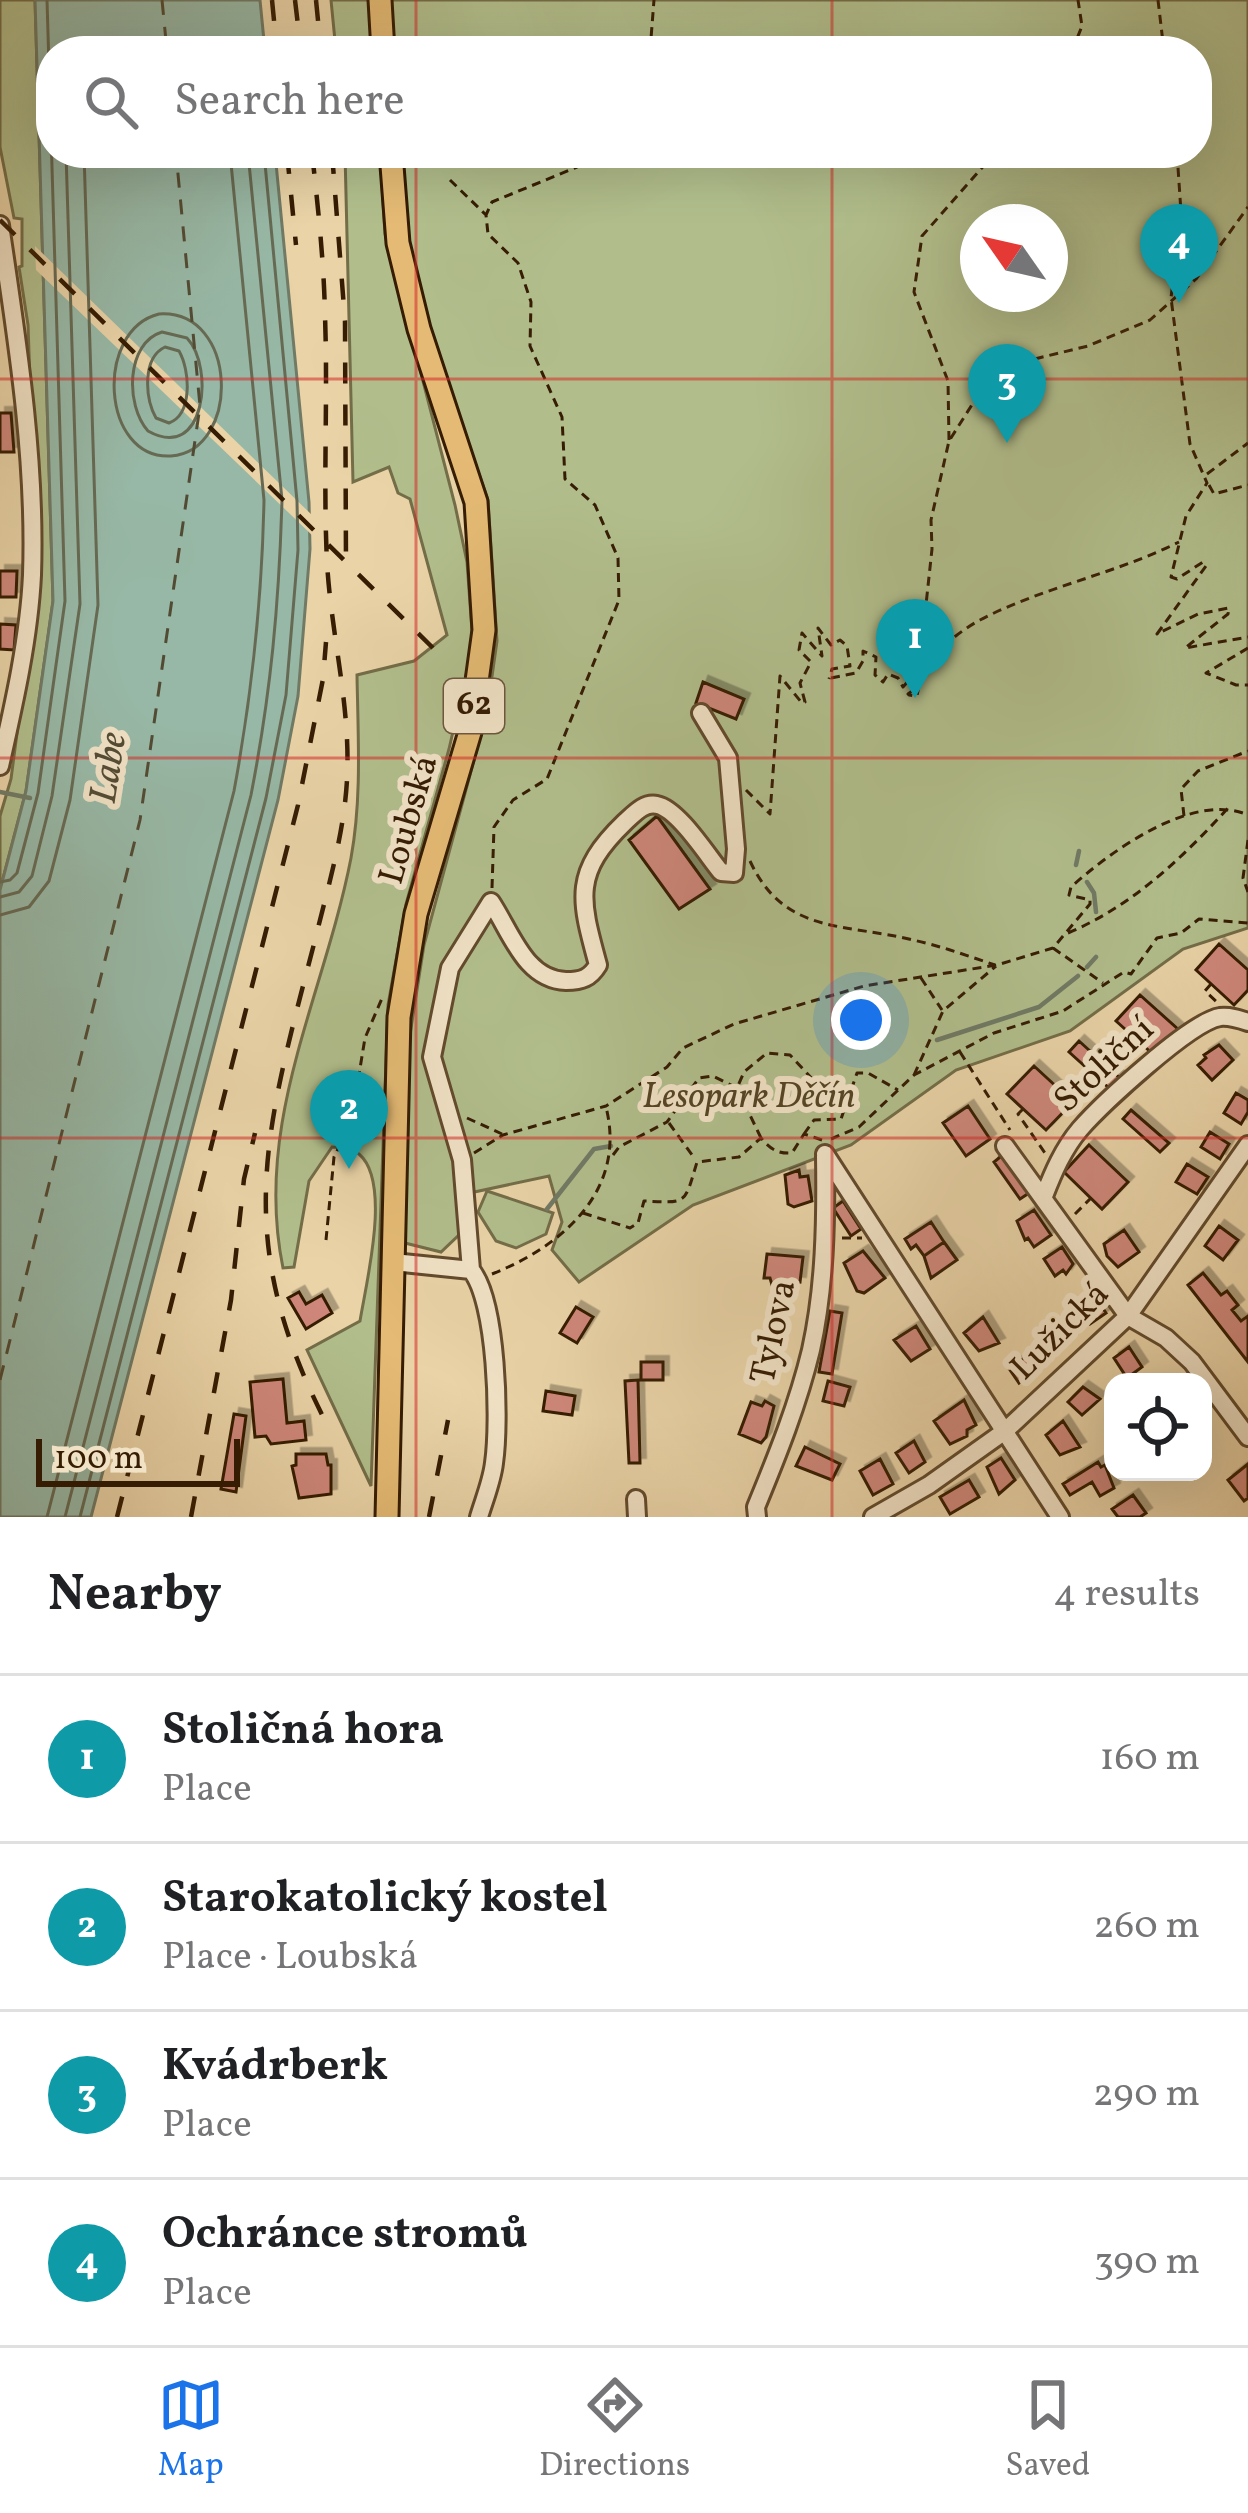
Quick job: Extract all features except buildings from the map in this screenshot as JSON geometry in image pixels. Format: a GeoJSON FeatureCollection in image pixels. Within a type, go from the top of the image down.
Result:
{"type":"FeatureCollection","features":[{"type":"Feature","properties":{"kind":"main road"},"geometry":{"type":"LineString","coordinates":[[380,0],[382,36]]}},
{"type":"Feature","properties":{"kind":"main road","name":"Loubská"},"geometry":{"type":"LineString","coordinates":[[387,1517],[399,1017],[416,914],[470,732],[484,630],[476,502],[418,329],[398,243],[392,168]]}},
{"type":"Feature","properties":{"kind":"street"},"geometry":{"type":"LineString","coordinates":[[0,225],[25,427],[32,576],[0,766]]}},
{"type":"Feature","properties":{"kind":"street"},"geometry":{"type":"LineString","coordinates":[[478,1517],[494,1464],[494,1345],[475,1274],[462,1160],[432,1057],[450,968],[491,902],[525,960],[536,970],[551,979],[585,979],[598,965],[582,894],[587,869],[603,843],[645,806],[656,805],[672,813],[721,872],[734,873],[728,758],[701,713]]}},
{"type":"Feature","properties":{"kind":"street","name":"Stoliční"},"geometry":{"type":"LineString","coordinates":[[1043,1196],[1078,1131],[1197,1026],[1238,1019]]}},
{"type":"Feature","properties":{"kind":"street","name":"Lužická"},"geometry":{"type":"LineString","coordinates":[[872,1517],[1006,1431],[1128,1316],[1248,1145]]}},
{"type":"Feature","properties":{"kind":"street"},"geometry":{"type":"LineString","coordinates":[[1008,1150],[1128,1316],[1166,1338],[1192,1362],[1248,1436]]}},
{"type":"Feature","properties":{"kind":"street","name":"Tylova"},"geometry":{"type":"LineString","coordinates":[[757,1517],[756,1508],[811,1350],[824,1238],[826,1154],[882,1238]]}},
{"type":"Feature","properties":{"kind":"street"},"geometry":{"type":"LineString","coordinates":[[882,1238],[1060,1517]]}},
{"type":"Feature","properties":{"kind":"street"},"geometry":{"type":"LineString","coordinates":[[393,1262],[475,1274]]}},
{"type":"Feature","properties":{"kind":"path"},"geometry":{"type":"LineString","coordinates":[[651,36],[654,0]]}},
{"type":"Feature","properties":{"kind":"path"},"geometry":{"type":"LineString","coordinates":[[1078,0],[1082,26],[1078,36]]}},
{"type":"Feature","properties":{"kind":"path"},"geometry":{"type":"LineString","coordinates":[[1158,0],[1162,36]]}},
{"type":"Feature","properties":{"kind":"path"},"geometry":{"type":"LineString","coordinates":[[491,902],[494,827],[513,800],[547,778],[619,600],[618,558],[595,505],[565,478],[562,416],[530,346],[531,302],[518,263],[488,234],[486,215],[492,202],[575,168]]}},
{"type":"Feature","properties":{"kind":"path"},"geometry":{"type":"LineString","coordinates":[[914,689],[912,676],[921,651],[932,548],[931,520],[949,441],[947,381],[914,292],[922,236],[982,168]]}},
{"type":"Feature","properties":{"kind":"path"},"geometry":{"type":"LineString","coordinates":[[1178,168],[1181,212],[1171,298],[1190,444],[1214,494],[1248,484]]}},
{"type":"Feature","properties":{"kind":"path"},"geometry":{"type":"LineString","coordinates":[[450,180],[486,215]]}},
{"type":"Feature","properties":{"kind":"path"},"geometry":{"type":"LineString","coordinates":[[949,441],[975,400],[1014,364],[1088,346],[1150,320],[1196,279],[1248,207]]}},
{"type":"Feature","properties":{"kind":"path"},"geometry":{"type":"LineString","coordinates":[[1248,442],[1206,480],[1189,508],[1172,579],[1203,562],[1206,566],[1157,634],[1198,614],[1229,608],[1228,614],[1185,648],[1248,637]]}},
{"type":"Feature","properties":{"kind":"path"},"geometry":{"type":"LineString","coordinates":[[730,771],[770,814],[780,676],[805,702],[800,683],[811,662],[799,650],[802,633],[822,656],[818,628],[831,645],[841,640],[848,646],[850,665],[832,669],[829,679],[856,673],[863,651],[876,656],[875,675],[883,682],[888,674],[898,678],[903,687],[978,621],[1126,567],[1181,541]]}},
{"type":"Feature","properties":{"kind":"path"},"geometry":{"type":"LineString","coordinates":[[1248,648],[1206,673],[1248,685]]}},
{"type":"Feature","properties":{"kind":"path"},"geometry":{"type":"LineString","coordinates":[[1185,817],[1180,811],[1181,789],[1198,771],[1248,751]]}},
{"type":"Feature","properties":{"kind":"path"},"geometry":{"type":"LineString","coordinates":[[1066,934],[1112,911],[1164,874],[1229,807]]}},
{"type":"Feature","properties":{"kind":"path"},"geometry":{"type":"LineString","coordinates":[[462,1160],[503,1135],[606,1106],[667,1067],[683,1048],[793,1004],[919,976],[997,965],[1053,949],[1090,904],[1090,900],[1069,895],[1071,886],[1138,837],[1185,817],[1229,807],[1248,815]]}},
{"type":"Feature","properties":{"kind":"path"},"geometry":{"type":"LineString","coordinates":[[1248,841],[1244,878],[1248,892]]}},
{"type":"Feature","properties":{"kind":"path"},"geometry":{"type":"LineString","coordinates":[[747,852],[771,896],[801,918],[913,940],[997,965]]}},
{"type":"Feature","properties":{"kind":"path"},"geometry":{"type":"LineString","coordinates":[[914,1075],[994,1033],[1063,1011],[1124,972],[1131,974],[1157,938],[1181,933],[1199,920],[1248,923]]}},
{"type":"Feature","properties":{"kind":"path"},"geometry":{"type":"LineString","coordinates":[[1053,949],[1104,984]]}},
{"type":"Feature","properties":{"kind":"path"},"geometry":{"type":"LineString","coordinates":[[804,1134],[825,1141],[859,1127],[914,1075],[944,1011],[997,965]]}},
{"type":"Feature","properties":{"kind":"path"},"geometry":{"type":"LineString","coordinates":[[919,976],[944,1011]]}},
{"type":"Feature","properties":{"kind":"path"},"geometry":{"type":"LineString","coordinates":[[1211,984],[1205,991],[1238,1019]]}},
{"type":"Feature","properties":{"kind":"path"},"geometry":{"type":"LineString","coordinates":[[326,1240],[334,1157],[351,1123],[365,1038],[382,997]]}},
{"type":"Feature","properties":{"kind":"path"},"geometry":{"type":"LineString","coordinates":[[1131,1034],[1125,1041],[1152,1064]]}},
{"type":"Feature","properties":{"kind":"path"},"geometry":{"type":"LineString","coordinates":[[959,1051],[1015,1138],[1008,1150]]}},
{"type":"Feature","properties":{"kind":"path"},"geometry":{"type":"LineString","coordinates":[[736,1088],[744,1072],[760,1058],[782,1052],[844,1113]]}},
{"type":"Feature","properties":{"kind":"path"},"geometry":{"type":"LineString","coordinates":[[475,1274],[534,1252],[583,1213],[619,1147],[668,1122],[700,1078],[712,1076],[736,1088],[761,1138],[783,1154],[792,1153],[814,1120],[841,1118],[857,1072],[868,1073],[899,1091]]}},
{"type":"Feature","properties":{"kind":"path"},"geometry":{"type":"LineString","coordinates":[[606,1106],[612,1156]]}},
{"type":"Feature","properties":{"kind":"path"},"geometry":{"type":"LineString","coordinates":[[1023,1108],[1018,1114],[1055,1168]]}},
{"type":"Feature","properties":{"kind":"path"},"geometry":{"type":"LineString","coordinates":[[449,1110],[503,1135]]}},
{"type":"Feature","properties":{"kind":"path"},"geometry":{"type":"LineString","coordinates":[[668,1122],[697,1162]]}},
{"type":"Feature","properties":{"kind":"path"},"geometry":{"type":"LineString","coordinates":[[697,1162],[739,1157],[761,1138]]}},
{"type":"Feature","properties":{"kind":"path"},"geometry":{"type":"LineString","coordinates":[[583,1213],[614,1226],[634,1227],[644,1201],[671,1204],[682,1198],[697,1162]]}},
{"type":"Feature","properties":{"kind":"path"},"geometry":{"type":"LineString","coordinates":[[1064,1224],[1091,1198]]}},
{"type":"Feature","properties":{"kind":"path"},"geometry":{"type":"LineString","coordinates":[[824,1238],[882,1238]]}},
{"type":"Feature","properties":{"kind":"green space"},"geometry":{"type":"Polygon","coordinates":[[[0,0],[35,0],[36,168],[40,168],[53,601],[26,791],[0,890],[0,816],[11,779],[37,581],[28,325],[19,267],[22,219],[14,218],[0,147],[0,0]]]}},
{"type":"Feature","properties":{"kind":"green space"},"geometry":{"type":"Polygon","coordinates":[[[331,0],[370,0],[372,36],[335,36],[331,0]]]}},
{"type":"Feature","properties":{"kind":"green space","name":"Lesopark Děčín"},"geometry":{"type":"Polygon","coordinates":[[[389,0],[1248,0],[1248,928],[1183,949],[1070,1031],[956,1070],[851,1145],[693,1205],[579,1282],[552,1250],[562,1222],[549,1176],[465,1194],[462,1232],[441,1252],[405,1243],[409,1041],[424,945],[487,712],[497,641],[488,500],[428,329],[406,234],[401,168],[1212,168],[1212,36],[391,36],[389,0]]]}},
{"type":"Feature","properties":{"kind":"green space"},"geometry":{"type":"Polygon","coordinates":[[[345,168],[381,168],[385,234],[467,562],[473,645],[406,904],[388,1005],[371,1486],[307,1350],[360,1321],[374,1234],[369,1168],[356,1152],[332,1147],[309,1181],[294,1267],[283,1268],[276,1214],[277,1162],[296,1060],[351,858],[358,790],[357,675],[414,661],[447,635],[410,499],[398,493],[389,467],[353,482],[345,168]]]}},
{"type":"Feature","properties":{"kind":"green space"},"geometry":{"type":"Polygon","coordinates":[[[487,1191],[553,1213],[546,1234],[516,1248],[496,1241],[478,1212],[487,1191]]]}},
{"type":"Feature","properties":{"kind":"water"},"geometry":{"type":"Polygon","coordinates":[[[35,0],[260,0],[264,36],[36,36],[35,0]]]}},
{"type":"Feature","properties":{"kind":"water","name":"Labe"},"geometry":{"type":"Polygon","coordinates":[[[40,168],[276,168],[310,549],[298,696],[278,800],[91,1517],[0,1517],[0,890],[26,791],[53,601],[40,168]]]}},
{"type":"Feature","properties":{"kind":"pier"},"geometry":{"type":"Polygon","coordinates":[[[35,246],[315,518],[315,538],[36,270],[35,246]]]}},
{"type":"Feature","properties":{"kind":"waterway"},"geometry":{"type":"LineString","coordinates":[[0,792],[30,798]]}},
{"type":"Feature","properties":{"kind":"waterway"},"geometry":{"type":"LineString","coordinates":[[1076,865],[1079,851]]}},
{"type":"Feature","properties":{"kind":"waterway"},"geometry":{"type":"LineString","coordinates":[[1087,882],[1096,912]]}},
{"type":"Feature","properties":{"kind":"waterway"},"geometry":{"type":"LineString","coordinates":[[1087,967],[1096,957]]}},
{"type":"Feature","properties":{"kind":"waterway"},"geometry":{"type":"LineString","coordinates":[[937,1040],[1039,1007],[1078,976]]}},
{"type":"Feature","properties":{"kind":"waterway"},"geometry":{"type":"LineString","coordinates":[[547,1209],[594,1149],[611,1146]]}},
{"type":"Feature","properties":{"kind":"ferry route"},"geometry":{"type":"LineString","coordinates":[[162,0],[166,36]]}},
{"type":"Feature","properties":{"kind":"ferry route"},"geometry":{"type":"LineString","coordinates":[[0,1380],[140,820],[200,406],[177,168]]}},
{"type":"Feature","properties":{"kind":"railway"},"geometry":{"type":"LineString","coordinates":[[272,0],[276,36]]}},
{"type":"Feature","properties":{"kind":"railway"},"geometry":{"type":"LineString","coordinates":[[295,0],[299,36]]}},
{"type":"Feature","properties":{"kind":"railway"},"geometry":{"type":"LineString","coordinates":[[316,0],[320,36]]}},
{"type":"Feature","properties":{"kind":"railway"},"geometry":{"type":"LineString","coordinates":[[288,168],[296,245]]}},
{"type":"Feature","properties":{"kind":"railway"},"geometry":{"type":"LineString","coordinates":[[313,168],[324,296],[327,562],[346,725],[347,780],[335,860],[282,1073],[266,1188],[268,1245],[279,1303],[299,1364],[331,1432]]}},
{"type":"Feature","properties":{"kind":"railway"},"geometry":{"type":"LineString","coordinates":[[333,168],[345,321],[346,566]]}},
{"type":"Feature","properties":{"kind":"railway"},"geometry":{"type":"LineString","coordinates":[[0,220],[433,648]]}},
{"type":"Feature","properties":{"kind":"railway"},"geometry":{"type":"LineString","coordinates":[[117,1517],[298,805],[326,642]]}},
{"type":"Feature","properties":{"kind":"railway"},"geometry":{"type":"LineString","coordinates":[[191,1517],[231,1300],[244,1179],[255,1133]]}},
{"type":"Feature","properties":{"kind":"railway"},"geometry":{"type":"LineString","coordinates":[[429,1517],[448,1420]]}},
{"type":"Feature","properties":{"kind":"place","name":"Ochránce stromů"},"geometry":{"type":"Point","coordinates":[1179,303]}},
{"type":"Feature","properties":{"kind":"place","name":"Kvádrberk"},"geometry":{"type":"Point","coordinates":[1007,443]}},
{"type":"Feature","properties":{"kind":"place","name":"Stoličná hora"},"geometry":{"type":"Point","coordinates":[915,698]}},
{"type":"Feature","properties":{"kind":"place","name":"Starokatolický kostel"},"geometry":{"type":"Point","coordinates":[349,1169]}}]}
